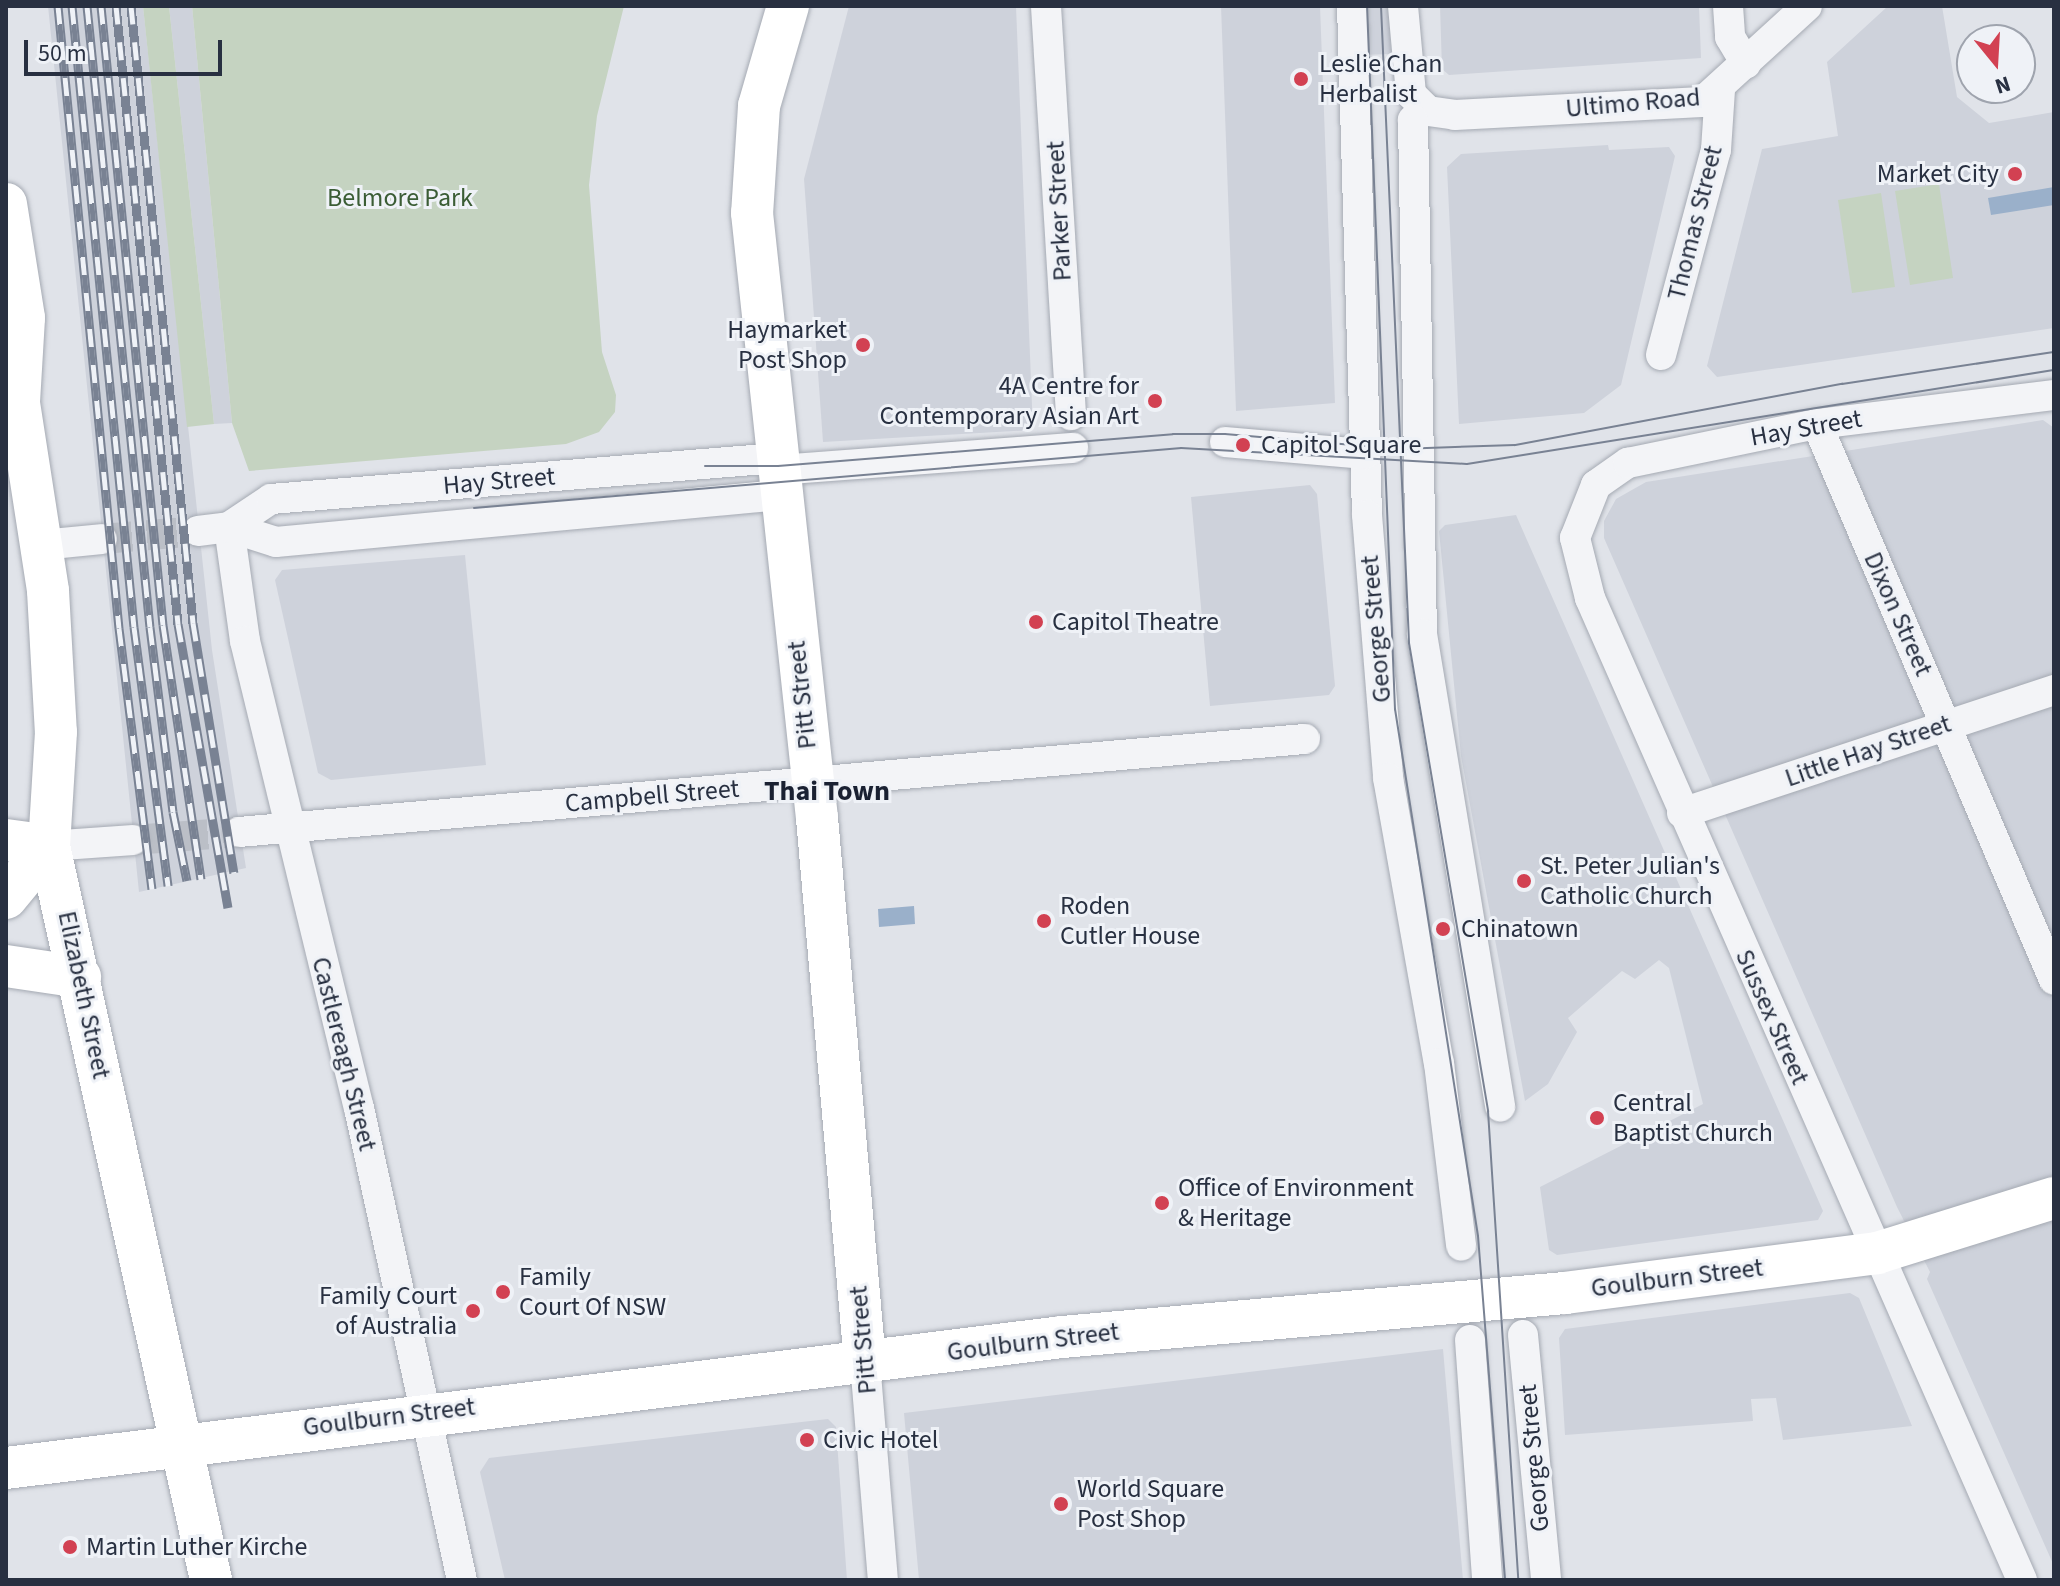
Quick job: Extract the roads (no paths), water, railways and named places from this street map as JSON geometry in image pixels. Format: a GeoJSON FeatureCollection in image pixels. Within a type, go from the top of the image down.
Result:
{"type":"FeatureCollection","features":[{"type":"Feature","properties":{"kind":"main road","name":"Pitt Street"},"geometry":{"type":"LineString","coordinates":[[788,6],[759,106],[752,160],[752,213],[812,782],[865,1362]]}},
{"type":"Feature","properties":{"kind":"main road","name":"Elizabeth Street"},"geometry":{"type":"LineString","coordinates":[[6,204],[24,318],[13,386],[41,545],[56,732],[49,846],[211,1580]]}},
{"type":"Feature","properties":{"kind":"main road"},"geometry":{"type":"LineString","coordinates":[[6,840],[49,846]]}},
{"type":"Feature","properties":{"kind":"main road"},"geometry":{"type":"LineString","coordinates":[[6,898],[49,846]]}},
{"type":"Feature","properties":{"kind":"main road"},"geometry":{"type":"LineString","coordinates":[[6,966],[80,977]]}},
{"type":"Feature","properties":{"kind":"main road","name":"Goulburn Street"},"geometry":{"type":"LineString","coordinates":[[6,1468],[426,1413],[865,1362],[1421,1302],[1565,1293],[1877,1253],[2054,1198]]}},
{"type":"Feature","properties":{"kind":"street","name":"Parker Street"},"geometry":{"type":"LineString","coordinates":[[1046,6],[1071,415]]}},
{"type":"Feature","properties":{"kind":"street","name":"George Street"},"geometry":{"type":"LineString","coordinates":[[1352,6],[1365,454],[1388,778],[1439,1063],[1461,1246]]}},
{"type":"Feature","properties":{"kind":"street"},"geometry":{"type":"LineString","coordinates":[[1403,6],[1407,80],[1424,109]]}},
{"type":"Feature","properties":{"kind":"street"},"geometry":{"type":"LineString","coordinates":[[1728,6],[1730,37],[1746,64]]}},
{"type":"Feature","properties":{"kind":"street","name":"Ultimo Road"},"geometry":{"type":"LineString","coordinates":[[1424,109],[1455,115],[1702,102],[1720,90],[1807,6]]}},
{"type":"Feature","properties":{"kind":"street","name":"Thomas Street"},"geometry":{"type":"LineString","coordinates":[[1661,355],[1716,150],[1720,90]]}},
{"type":"Feature","properties":{"kind":"street","name":"George Street"},"geometry":{"type":"LineString","coordinates":[[1424,109],[1413,120],[1424,534],[1421,619],[1500,1107]]}},
{"type":"Feature","properties":{"kind":"street","name":"Hay Street"},"geometry":{"type":"LineString","coordinates":[[1628,463],[1817,424],[1985,400],[2054,395]]}},
{"type":"Feature","properties":{"kind":"street","name":"Dixon Street"},"geometry":{"type":"LineString","coordinates":[[1817,424],[2054,980]]}},
{"type":"Feature","properties":{"kind":"street"},"geometry":{"type":"LineString","coordinates":[[1225,442],[1365,454]]}},
{"type":"Feature","properties":{"kind":"street","name":"Hay Street"},"geometry":{"type":"LineString","coordinates":[[229,527],[271,499],[778,474],[1073,448]]}},
{"type":"Feature","properties":{"kind":"street","name":"Sussex Street"},"geometry":{"type":"LineString","coordinates":[[1628,463],[1596,485],[1581,516],[1576,551],[1586,590],[2022,1580]]}},
{"type":"Feature","properties":{"kind":"street","name":"Hay Street"},"geometry":{"type":"LineString","coordinates":[[198,531],[229,527],[276,542],[778,474]]}},
{"type":"Feature","properties":{"kind":"street","name":"Castlereagh Street"},"geometry":{"type":"LineString","coordinates":[[229,527],[245,641],[426,1413],[462,1580]]}},
{"type":"Feature","properties":{"kind":"street"},"geometry":{"type":"LineString","coordinates":[[41,545],[102,539]]}},
{"type":"Feature","properties":{"kind":"street","name":"Little Hay Street"},"geometry":{"type":"LineString","coordinates":[[1682,813],[2054,690]]}},
{"type":"Feature","properties":{"kind":"street","name":"Campbell Street"},"geometry":{"type":"LineString","coordinates":[[239,832],[1305,739]]}},
{"type":"Feature","properties":{"kind":"street"},"geometry":{"type":"LineString","coordinates":[[49,846],[133,840]]}},
{"type":"Feature","properties":{"kind":"street","name":"George Street"},"geometry":{"type":"LineString","coordinates":[[1523,1335],[1546,1580]]}},
{"type":"Feature","properties":{"kind":"street","name":"George Street"},"geometry":{"type":"LineString","coordinates":[[1470,1340],[1487,1580]]}},
{"type":"Feature","properties":{"kind":"street","name":"Pitt Street"},"geometry":{"type":"LineString","coordinates":[[865,1362],[883,1580]]}},
{"type":"Feature","properties":{"kind":"water"},"geometry":{"type":"Polygon","coordinates":[[[2054,187],[2054,205],[1991,215],[1988,198],[2054,187]]]}},
{"type":"Feature","properties":{"kind":"water"},"geometry":{"type":"Polygon","coordinates":[[[914,906],[915,924],[879,927],[878,909],[914,906]]]}},
{"type":"Feature","properties":{"kind":"tunnel"},"geometry":{"type":"LineString","coordinates":[[102,539],[198,531]]}},
{"type":"Feature","properties":{"kind":"tunnel"},"geometry":{"type":"LineString","coordinates":[[133,840],[239,832]]}},
{"type":"Feature","properties":{"kind":"tram line"},"geometry":{"type":"LineString","coordinates":[[1367,6],[1395,709],[1478,1236],[1505,1580]]}},
{"type":"Feature","properties":{"kind":"tram line"},"geometry":{"type":"LineString","coordinates":[[1381,6],[1409,643],[1488,1111],[1518,1580]]}},
{"type":"Feature","properties":{"kind":"tram line"},"geometry":{"type":"LineString","coordinates":[[705,466],[778,466],[1173,434],[1225,434],[1399,449],[1515,445],[1842,384],[2054,352]]}},
{"type":"Feature","properties":{"kind":"tram line"},"geometry":{"type":"LineString","coordinates":[[474,508],[1181,448],[1467,464],[2054,370]]}},
{"type":"Feature","properties":{"kind":"railway"},"geometry":{"type":"LineString","coordinates":[[58,6],[119,628],[152,889]]}},
{"type":"Feature","properties":{"kind":"railway"},"geometry":{"type":"LineString","coordinates":[[72,6],[134,627],[168,886]]}},
{"type":"Feature","properties":{"kind":"railway"},"geometry":{"type":"LineString","coordinates":[[87,6],[150,627],[173,812],[187,881]]}},
{"type":"Feature","properties":{"kind":"railway"},"geometry":{"type":"LineString","coordinates":[[101,6],[163,625],[201,879]]}},
{"type":"Feature","properties":{"kind":"railway"},"geometry":{"type":"LineString","coordinates":[[116,6],[178,624],[228,908]]}},
{"type":"Feature","properties":{"kind":"railway"},"geometry":{"type":"LineString","coordinates":[[131,6],[193,623],[234,873]]}},
{"type":"Feature","properties":{"kind":"place","name":"Leslie Chan Herbalist"},"geometry":{"type":"Point","coordinates":[1301,79]}},
{"type":"Feature","properties":{"kind":"place","name":"Market City"},"geometry":{"type":"Point","coordinates":[2015,174]}},
{"type":"Feature","properties":{"kind":"place","name":"Haymarket Post Shop"},"geometry":{"type":"Point","coordinates":[863,345]}},
{"type":"Feature","properties":{"kind":"place","name":"4A Centre for Contemporary Asian Art"},"geometry":{"type":"Point","coordinates":[1155,401]}},
{"type":"Feature","properties":{"kind":"place","name":"Capitol Square"},"geometry":{"type":"Point","coordinates":[1243,445]}},
{"type":"Feature","properties":{"kind":"place","name":"Capitol Theatre"},"geometry":{"type":"Point","coordinates":[1036,622]}},
{"type":"Feature","properties":{"kind":"place","name":"St. Peter Julian's Catholic Church"},"geometry":{"type":"Point","coordinates":[1524,881]}},
{"type":"Feature","properties":{"kind":"place","name":"Roden Cutler House"},"geometry":{"type":"Point","coordinates":[1044,921]}},
{"type":"Feature","properties":{"kind":"place","name":"Chinatown"},"geometry":{"type":"Point","coordinates":[1443,929]}},
{"type":"Feature","properties":{"kind":"place","name":"Central Baptist Church"},"geometry":{"type":"Point","coordinates":[1597,1118]}},
{"type":"Feature","properties":{"kind":"place","name":"Office of Environment & Heritage"},"geometry":{"type":"Point","coordinates":[1162,1203]}},
{"type":"Feature","properties":{"kind":"place","name":"Family Court Of NSW"},"geometry":{"type":"Point","coordinates":[503,1292]}},
{"type":"Feature","properties":{"kind":"place","name":"Family Court of Australia"},"geometry":{"type":"Point","coordinates":[473,1311]}},
{"type":"Feature","properties":{"kind":"place","name":"Civic Hotel"},"geometry":{"type":"Point","coordinates":[807,1440]}},
{"type":"Feature","properties":{"kind":"place","name":"World Square Post Shop"},"geometry":{"type":"Point","coordinates":[1061,1504]}},
{"type":"Feature","properties":{"kind":"place","name":"Martin Luther Kirche"},"geometry":{"type":"Point","coordinates":[70,1547]}},
{"type":"Feature","properties":{"kind":"district","name":"Thai Town"},"geometry":{"type":"Point","coordinates":[827,791]}},
{"type":"Feature","properties":{"kind":"park label","name":"Belmore Park"},"geometry":{"type":"Point","coordinates":[400,198]}}]}
